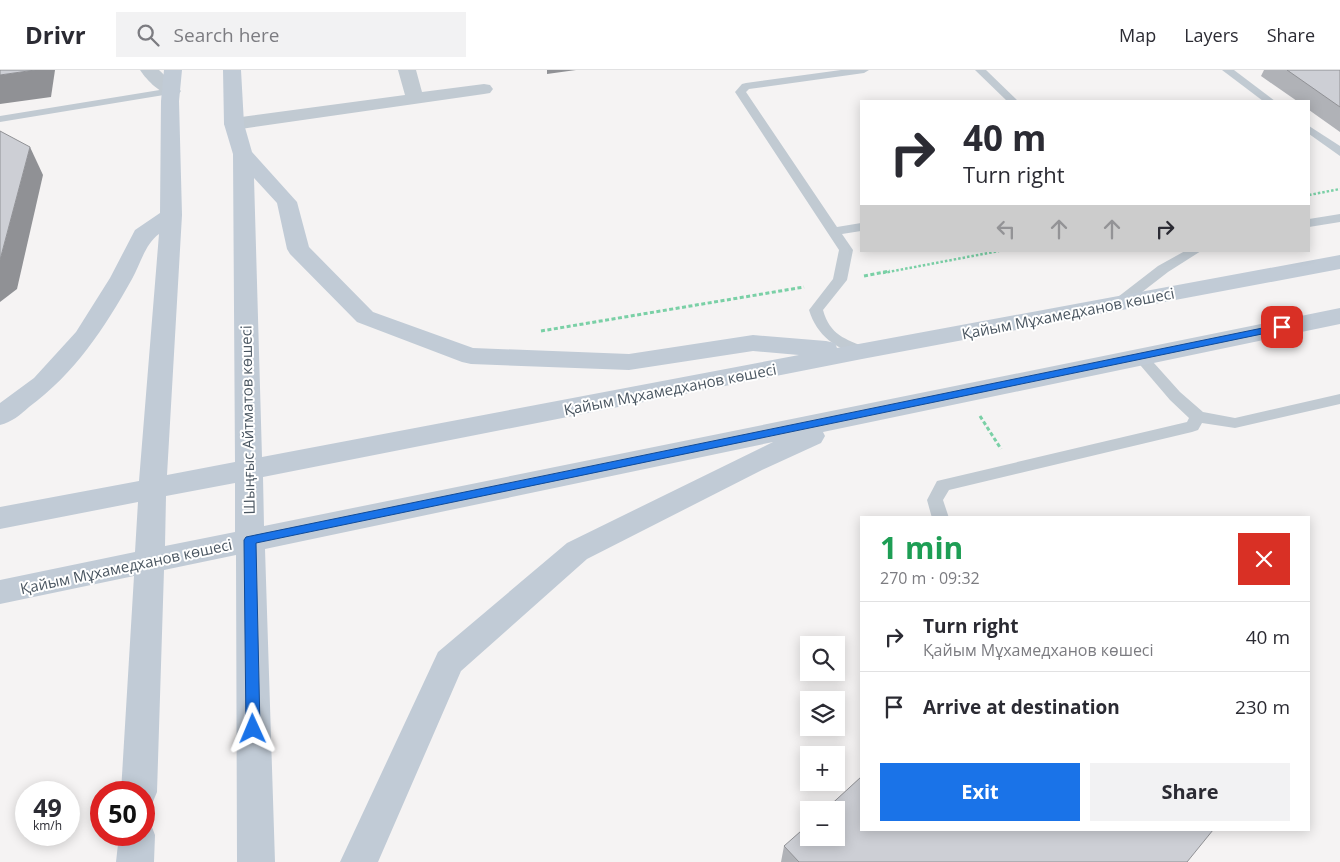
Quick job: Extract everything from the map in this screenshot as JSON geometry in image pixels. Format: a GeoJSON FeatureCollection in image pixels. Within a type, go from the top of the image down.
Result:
{"type":"FeatureCollection","features":[{"type":"Feature","properties":{"kind":"main road","name":"Шыңғыс Айтматов көшесі"},"geometry":{"type":"LineString","coordinates":[[232,70],[234,124],[243,154],[247,470],[256,862]]}},
{"type":"Feature","properties":{"kind":"main road"},"geometry":{"type":"LineString","coordinates":[[139,781],[152,489],[171,215],[172,80]]}},
{"type":"Feature","properties":{"kind":"main road"},"geometry":{"type":"LineString","coordinates":[[243,154],[288,202],[298,249],[365,317],[471,356],[629,362],[753,343],[862,351]]}},
{"type":"Feature","properties":{"kind":"main road"},"geometry":{"type":"LineString","coordinates":[[0,416],[43,384],[85,337],[121,278],[143,235],[171,215]]}},
{"type":"Feature","properties":{"kind":"main road","name":"Қайым Мұхамедханов көшесі"},"geometry":{"type":"LineString","coordinates":[[0,518],[862,351],[1340,262]]}},
{"type":"Feature","properties":{"kind":"main road","name":"Қайым Мұхамедханов көшесі"},"geometry":{"type":"LineString","coordinates":[[0,592],[1340,316]]}},
{"type":"Feature","properties":{"kind":"main road"},"geometry":{"type":"LineString","coordinates":[[359,862],[448,662],[576,551],[752,463],[860,414]]}},
{"type":"Feature","properties":{"kind":"main road"},"geometry":{"type":"LineString","coordinates":[[135,862],[136,846]]}},
{"type":"Feature","properties":{"kind":"street"},"geometry":{"type":"LineString","coordinates":[[149,70],[172,80]]}},
{"type":"Feature","properties":{"kind":"street"},"geometry":{"type":"LineString","coordinates":[[407,70],[415,99]]}},
{"type":"Feature","properties":{"kind":"street"},"geometry":{"type":"LineString","coordinates":[[234,124],[484,89]]}},
{"type":"Feature","properties":{"kind":"lane"},"geometry":{"type":"LineString","coordinates":[[862,351],[832,339],[819,324],[816,310],[840,280],[846,250],[740,92],[746,86],[864,70]]}},
{"type":"Feature","properties":{"kind":"lane"},"geometry":{"type":"LineString","coordinates":[[980,70],[1011,100]]}},
{"type":"Feature","properties":{"kind":"lane"},"geometry":{"type":"LineString","coordinates":[[1227,70],[1269,100]]}},
{"type":"Feature","properties":{"kind":"lane"},"geometry":{"type":"LineString","coordinates":[[0,120],[172,80]]}},
{"type":"Feature","properties":{"kind":"lane"},"geometry":{"type":"LineString","coordinates":[[1310,130],[1340,152]]}},
{"type":"Feature","properties":{"kind":"lane"},"geometry":{"type":"LineString","coordinates":[[1310,224],[1340,218]]}},
{"type":"Feature","properties":{"kind":"lane"},"geometry":{"type":"LineString","coordinates":[[833,232],[860,227]]}},
{"type":"Feature","properties":{"kind":"lane"},"geometry":{"type":"LineString","coordinates":[[1119,303],[1163,269],[1193,252]]}},
{"type":"Feature","properties":{"kind":"lane"},"geometry":{"type":"LineString","coordinates":[[1140,356],[1175,396],[1198,417],[1235,423],[1340,399]]}},
{"type":"Feature","properties":{"kind":"lane"},"geometry":{"type":"LineString","coordinates":[[940,516],[935,500],[943,485],[1192,426],[1198,417]]}},
{"type":"Feature","properties":{"kind":"path"},"geometry":{"type":"LineString","coordinates":[[1310,195],[1340,189]]}},
{"type":"Feature","properties":{"kind":"path"},"geometry":{"type":"LineString","coordinates":[[533,332],[994,252]]}},
{"type":"Feature","properties":{"kind":"path"},"geometry":{"type":"LineString","coordinates":[[965,392],[1014,468]]}},
{"type":"Feature","properties":{"kind":"building"},"geometry":{"type":"Polygon","coordinates":[[[0,70],[35,70],[0,75],[0,70]]]}},
{"type":"Feature","properties":{"kind":"building"},"geometry":{"type":"Polygon","coordinates":[[[1287,70],[1340,70],[1340,107],[1287,70]]]}},
{"type":"Feature","properties":{"kind":"building"},"geometry":{"type":"Polygon","coordinates":[[[0,131],[30,147],[0,260],[0,131]]]}},
{"type":"Feature","properties":{"kind":"building"},"geometry":{"type":"Polygon","coordinates":[[[860,778],[860,831],[1212,831],[1187,862],[799,862],[784,846],[800,832],[800,846],[845,846],[845,801],[835,801],[860,778]]]}},
{"type":"Feature","properties":{"kind":"route"},"geometry":{"type":"LineString","coordinates":[[253,729],[250,540],[1282,327]]}}]}
